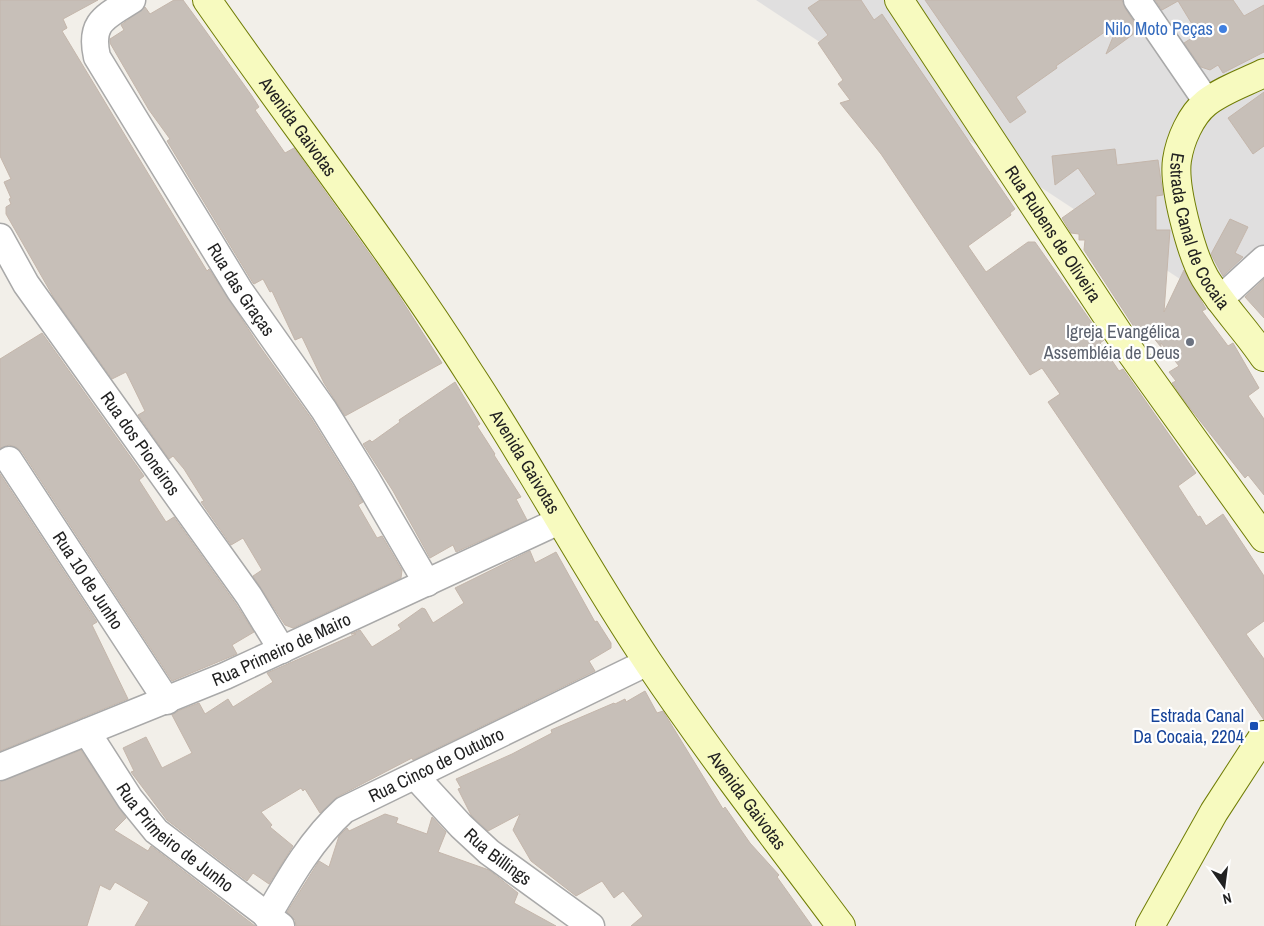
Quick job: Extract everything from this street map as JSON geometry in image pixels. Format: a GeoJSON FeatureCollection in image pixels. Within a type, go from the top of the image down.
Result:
{"type":"FeatureCollection","features":[{"type":"Feature","properties":{"kind":"street","name":"Rua das Graças"},"geometry":{"type":"LineString","coordinates":[[132,0],[102,18],[96,29],[94,42],[97,57],[240,291],[324,410],[427,583]]}},
{"type":"Feature","properties":{"kind":"street","name":"Avenida Gaivotas"},"geometry":{"type":"LineString","coordinates":[[207,0],[263,81],[375,232],[471,374],[559,521],[648,662],[709,750],[841,926]]}},
{"type":"Feature","properties":{"kind":"street","name":"Rua Rubens de Oliveira"},"geometry":{"type":"LineString","coordinates":[[899,0],[1132,354],[1264,538]]}},
{"type":"Feature","properties":{"kind":"street"},"geometry":{"type":"LineString","coordinates":[[1137,0],[1206,102]]}},
{"type":"Feature","properties":{"kind":"street","name":"Estrada Canal de Cocaia"},"geometry":{"type":"LineString","coordinates":[[1264,73],[1206,102],[1195,114],[1186,133],[1177,160],[1176,171],[1182,206],[1197,259],[1204,275],[1219,300],[1264,357]]}},
{"type":"Feature","properties":{"kind":"street","name":"Rua dos Pioneiros"},"geometry":{"type":"LineString","coordinates":[[0,237],[26,284],[244,588],[282,650]]}},
{"type":"Feature","properties":{"kind":"street"},"geometry":{"type":"LineString","coordinates":[[1219,300],[1264,258]]}},
{"type":"Feature","properties":{"kind":"street","name":"Rua 10 de Junho"},"geometry":{"type":"LineString","coordinates":[[9,460],[167,701]]}},
{"type":"Feature","properties":{"kind":"street","name":"Rua Primeiro de Mairo"},"geometry":{"type":"LineString","coordinates":[[0,767],[167,701],[282,650],[559,521]]}},
{"type":"Feature","properties":{"kind":"street","name":"Rua Cinco de Outubro"},"geometry":{"type":"LineString","coordinates":[[274,922],[299,864],[326,826],[344,810],[373,794],[415,776],[648,662]]}},
{"type":"Feature","properties":{"kind":"street","name":"Rua Primeiro de Junho"},"geometry":{"type":"LineString","coordinates":[[87,732],[130,799],[156,831],[274,922]]}},
{"type":"Feature","properties":{"kind":"street"},"geometry":{"type":"LineString","coordinates":[[1150,926],[1214,812],[1264,734]]}},
{"type":"Feature","properties":{"kind":"street","name":"Rua Billings"},"geometry":{"type":"LineString","coordinates":[[415,776],[461,826],[489,852],[592,926]]}},
{"type":"Feature","properties":{"kind":"shaded area"},"geometry":{"type":"Polygon","coordinates":[[[756,0],[1264,0],[1264,268],[1218,304],[756,0]]]}},
{"type":"Feature","properties":{"kind":"building"},"geometry":{"type":"Polygon","coordinates":[[[0,0],[98,0],[63,19],[67,28],[62,31],[207,271],[209,269],[258,344],[311,418],[363,502],[358,505],[377,538],[382,536],[402,570],[401,578],[293,628],[285,625],[253,576],[262,570],[243,538],[231,545],[201,502],[204,501],[184,469],[173,456],[169,459],[138,415],[145,411],[126,372],[112,379],[54,298],[6,214],[6,207],[11,204],[9,199],[11,198],[4,182],[11,179],[0,156],[0,0]]]}},
{"type":"Feature","properties":{"kind":"building"},"geometry":{"type":"Polygon","coordinates":[[[174,0],[183,0],[202,26],[252,96],[259,107],[255,110],[285,153],[294,148],[394,288],[442,363],[345,416],[324,383],[302,337],[295,340],[272,291],[270,292],[263,279],[253,283],[167,141],[170,139],[149,110],[110,43],[110,39],[124,30],[121,25],[145,7],[150,14],[174,0]]]}},
{"type":"Feature","properties":{"kind":"building"},"geometry":{"type":"Polygon","coordinates":[[[820,0],[861,0],[874,20],[882,14],[1015,209],[1010,213],[1011,215],[968,246],[986,272],[1028,242],[1035,242],[1104,340],[1100,343],[1119,371],[1123,369],[1196,473],[1178,486],[1198,517],[1200,516],[1206,526],[1223,514],[1264,576],[1264,621],[1246,634],[1264,659],[1264,720],[1048,402],[1060,394],[1042,368],[1030,375],[881,154],[840,103],[850,100],[838,84],[843,80],[818,43],[828,35],[808,8],[820,0]]]}},
{"type":"Feature","properties":{"kind":"building"},"geometry":{"type":"Polygon","coordinates":[[[925,0],[1122,0],[1139,30],[1106,54],[1119,22],[1056,66],[1057,68],[1016,97],[1026,112],[1010,123],[925,0]]]}},
{"type":"Feature","properties":{"kind":"building"},"geometry":{"type":"Polygon","coordinates":[[[1155,0],[1233,0],[1244,16],[1264,5],[1264,52],[1223,73],[1218,65],[1210,70],[1201,67],[1184,43],[1198,34],[1178,1],[1162,10],[1155,0]]]}},
{"type":"Feature","properties":{"kind":"building"},"geometry":{"type":"Polygon","coordinates":[[[1264,92],[1264,146],[1253,154],[1228,118],[1264,92]]]}},
{"type":"Feature","properties":{"kind":"building"},"geometry":{"type":"Polygon","coordinates":[[[1115,149],[1117,165],[1158,160],[1163,195],[1156,196],[1156,230],[1170,230],[1164,312],[1184,270],[1206,309],[1202,311],[1228,346],[1233,343],[1259,388],[1248,396],[1264,419],[1264,495],[1248,475],[1245,478],[1186,403],[1172,383],[1176,381],[1169,372],[1179,366],[1161,343],[1161,347],[1148,331],[1140,336],[1084,250],[1085,240],[1079,240],[1079,234],[1071,233],[1062,218],[1096,194],[1078,168],[1055,185],[1052,156],[1115,149]]]}},
{"type":"Feature","properties":{"kind":"building"},"geometry":{"type":"Polygon","coordinates":[[[1230,219],[1248,227],[1235,253],[1243,257],[1223,276],[1211,254],[1230,219]]]}},
{"type":"Feature","properties":{"kind":"building"},"geometry":{"type":"Polygon","coordinates":[[[1264,279],[1264,318],[1245,297],[1264,279]]]}},
{"type":"Feature","properties":{"kind":"building"},"geometry":{"type":"Polygon","coordinates":[[[42,333],[144,476],[139,480],[166,522],[174,517],[254,632],[232,645],[237,654],[172,681],[22,452],[16,447],[9,445],[0,448],[0,359],[42,333]]]}},
{"type":"Feature","properties":{"kind":"building"},"geometry":{"type":"Polygon","coordinates":[[[455,382],[480,424],[477,426],[521,497],[516,499],[527,520],[456,552],[453,545],[430,558],[393,491],[363,444],[370,440],[372,442],[400,422],[399,420],[455,382]]]}},
{"type":"Feature","properties":{"kind":"building"},"geometry":{"type":"Polygon","coordinates":[[[0,474],[97,622],[92,625],[128,699],[0,751],[0,474]]]}},
{"type":"Feature","properties":{"kind":"building"},"geometry":{"type":"Polygon","coordinates":[[[530,551],[535,563],[556,552],[595,622],[597,621],[611,643],[611,648],[589,661],[595,671],[413,760],[412,758],[337,797],[320,813],[305,789],[303,791],[301,788],[261,812],[272,825],[270,827],[293,846],[269,884],[253,873],[247,881],[167,820],[131,772],[134,771],[123,748],[146,737],[162,768],[192,753],[172,715],[180,710],[199,703],[205,714],[228,699],[233,707],[273,682],[267,673],[356,634],[351,634],[360,630],[372,647],[401,629],[398,625],[422,608],[425,609],[433,623],[464,603],[455,588],[530,551]]]}},
{"type":"Feature","properties":{"kind":"building"},"geometry":{"type":"Polygon","coordinates":[[[645,691],[657,713],[663,711],[723,809],[725,807],[750,843],[779,875],[777,877],[812,926],[631,926],[643,916],[623,891],[614,898],[602,881],[576,896],[531,861],[513,830],[520,814],[488,831],[471,815],[458,789],[461,788],[456,779],[512,754],[552,733],[551,730],[614,703],[625,699],[626,702],[645,691]]]}},
{"type":"Feature","properties":{"kind":"building"},"geometry":{"type":"Polygon","coordinates":[[[81,750],[126,818],[114,830],[148,851],[151,846],[255,926],[135,926],[149,902],[115,882],[110,890],[100,885],[87,926],[0,926],[0,782],[81,750]]]}},
{"type":"Feature","properties":{"kind":"building"},"geometry":{"type":"Polygon","coordinates":[[[385,814],[398,818],[396,823],[427,834],[432,817],[446,832],[438,852],[489,870],[518,893],[514,903],[556,926],[296,926],[295,920],[287,912],[319,861],[329,867],[339,836],[347,828],[349,831],[385,814]]]}},
{"type":"Feature","properties":{"kind":"place","name":"Nilo Moto Peças"},"geometry":{"type":"Point","coordinates":[1223,29]}},
{"type":"Feature","properties":{"kind":"place","name":"Igreja Evangélica Assembléia de Deus"},"geometry":{"type":"Point","coordinates":[1190,342]}},
{"type":"Feature","properties":{"kind":"place","name":"Estrada Canal Da Cocaia, 2204"},"geometry":{"type":"Point","coordinates":[1254,726]}}]}
